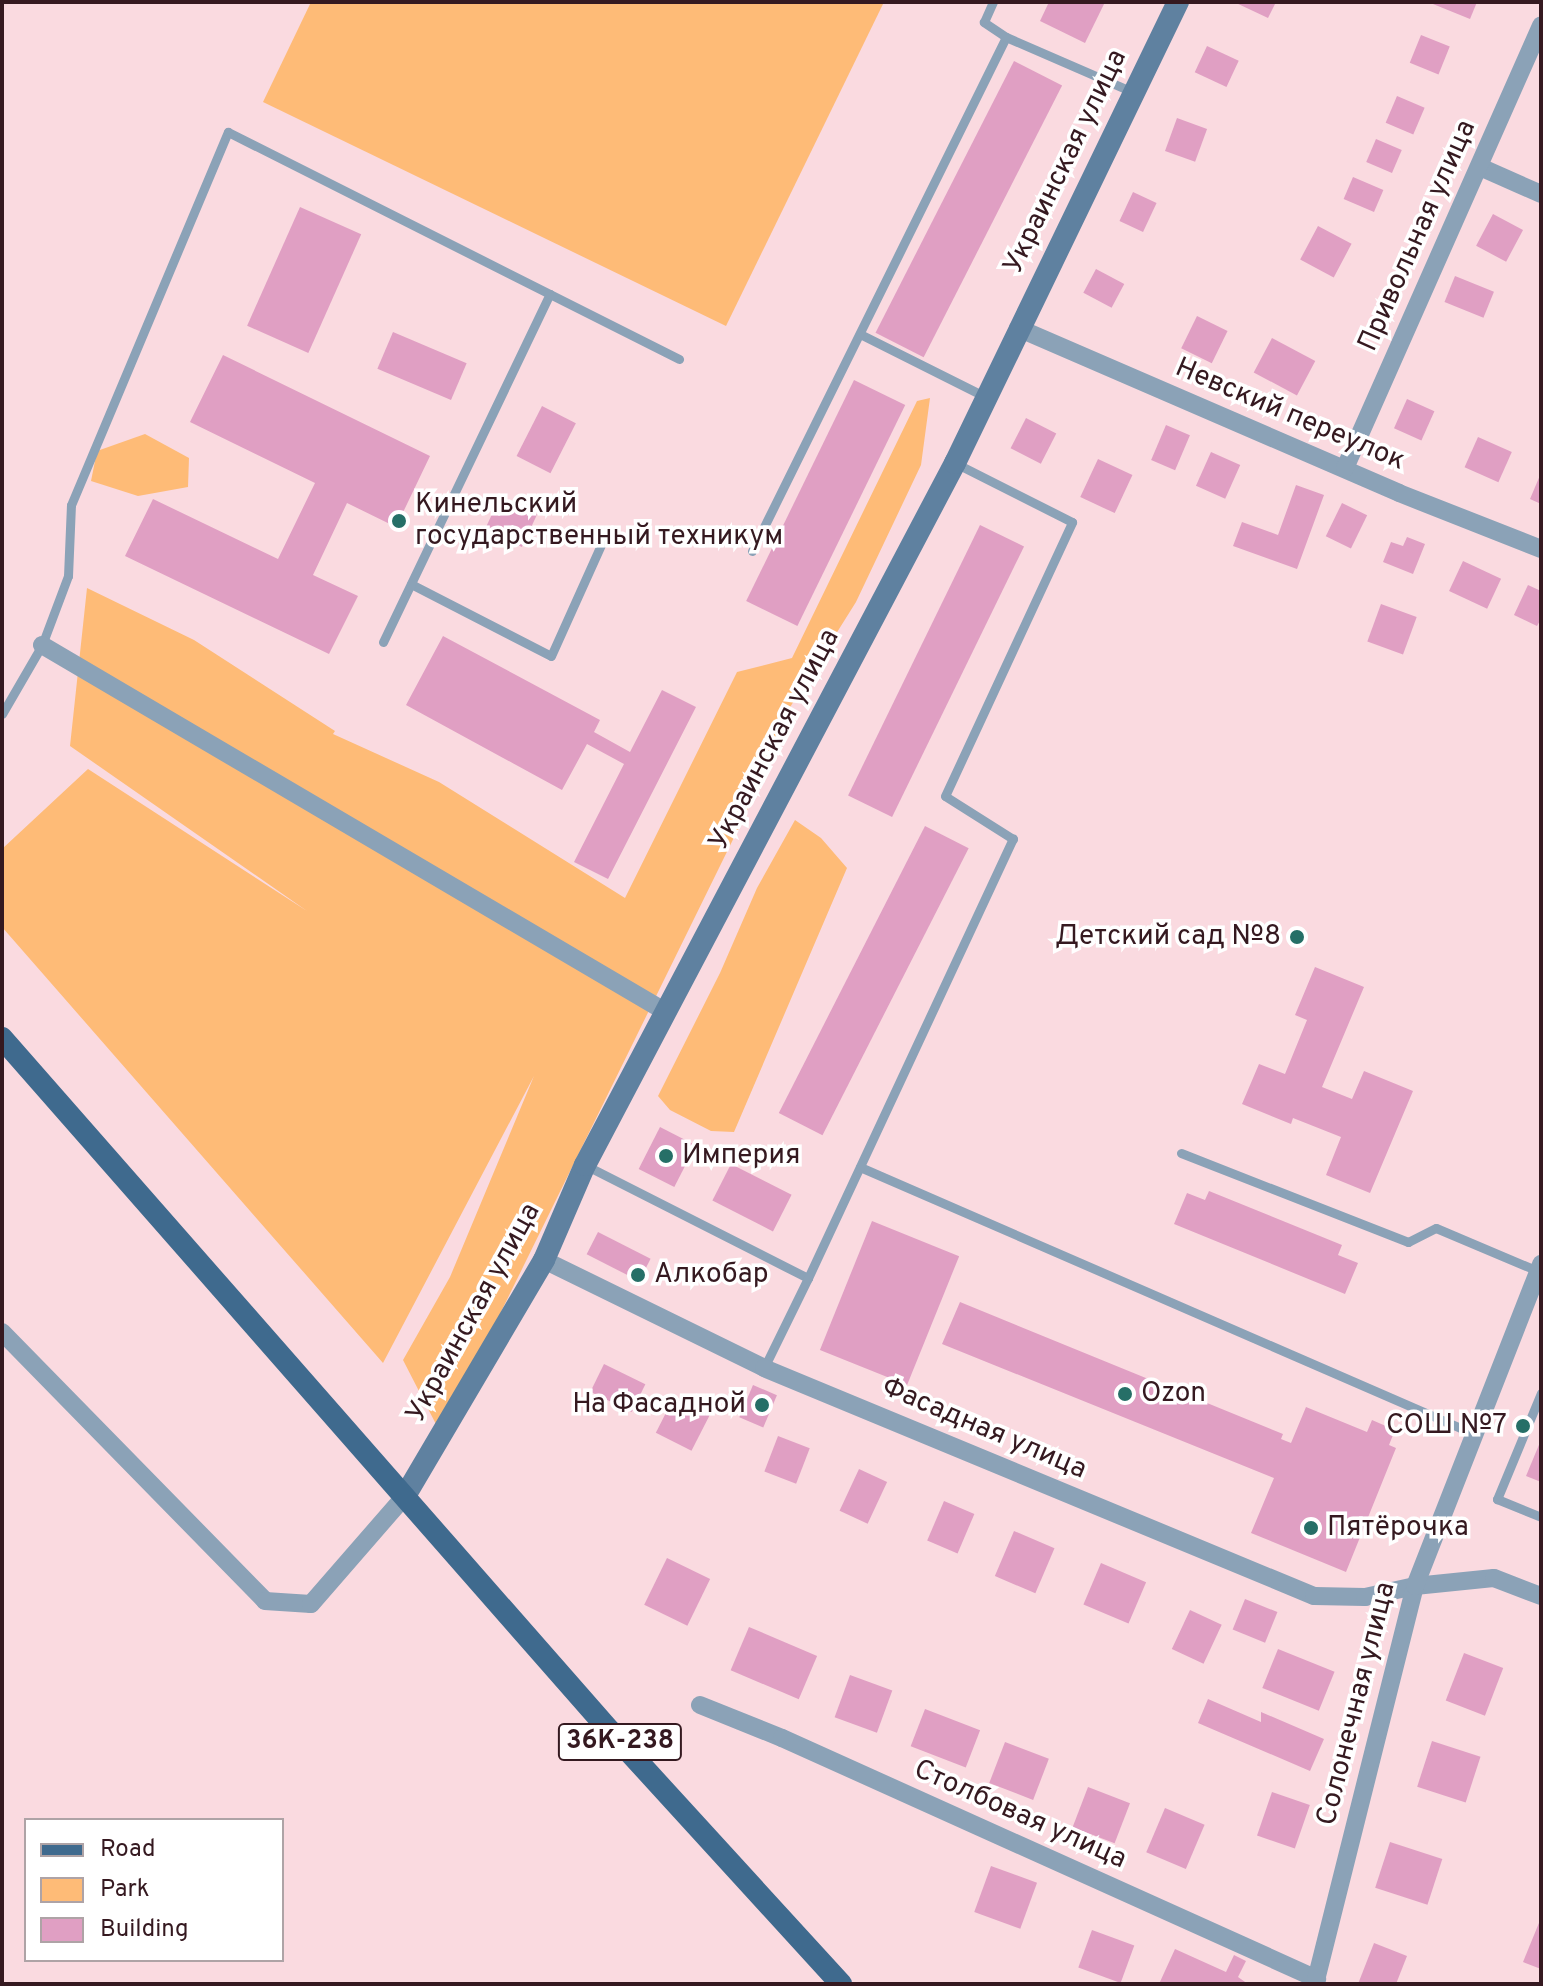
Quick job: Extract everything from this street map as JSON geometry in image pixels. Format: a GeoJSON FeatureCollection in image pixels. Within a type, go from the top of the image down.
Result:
{"type":"FeatureCollection","features":[{"type":"Feature","properties":{"kind":"main road","name":"Украинская улица"},"geometry":{"type":"LineString","coordinates":[[405,1496],[544,1260],[585,1165],[955,463],[1178,2]]}},
{"type":"Feature","properties":{"kind":"main road","name":"36К-238"},"geometry":{"type":"LineString","coordinates":[[2,1038],[610,1731],[841,1984]]}},
{"type":"Feature","properties":{"kind":"street","name":"Привольная улица"},"geometry":{"type":"LineString","coordinates":[[1345,468],[1541,25]]}},
{"type":"Feature","properties":{"kind":"street"},"geometry":{"type":"LineString","coordinates":[[1480,167],[1541,194]]}},
{"type":"Feature","properties":{"kind":"street","name":"Невский переулок"},"geometry":{"type":"LineString","coordinates":[[1018,328],[1541,549]]}},
{"type":"Feature","properties":{"kind":"street"},"geometry":{"type":"LineString","coordinates":[[42,645],[666,1012]]}},
{"type":"Feature","properties":{"kind":"street","name":"Фасадная улица"},"geometry":{"type":"LineString","coordinates":[[544,1260],[764,1368],[1314,1596],[1365,1597],[1415,1586],[1494,1578],[1541,1596]]}},
{"type":"Feature","properties":{"kind":"street","name":"Солонечная улица"},"geometry":{"type":"LineString","coordinates":[[1316,1982],[1415,1586],[1472,1433],[1540,1268]]}},
{"type":"Feature","properties":{"kind":"street"},"geometry":{"type":"LineString","coordinates":[[2,1332],[265,1601],[311,1604],[405,1496]]}},
{"type":"Feature","properties":{"kind":"street","name":"Столбовая улица"},"geometry":{"type":"LineString","coordinates":[[700,1705],[782,1738],[1316,1982]]}},
{"type":"Feature","properties":{"kind":"lane"},"geometry":{"type":"LineString","coordinates":[[993,2],[984,22],[1006,37],[1135,93]]}},
{"type":"Feature","properties":{"kind":"lane"},"geometry":{"type":"LineString","coordinates":[[752,551],[1006,37]]}},
{"type":"Feature","properties":{"kind":"lane"},"geometry":{"type":"LineString","coordinates":[[2,714],[42,645],[68,576],[71,505],[228,132],[679,359]]}},
{"type":"Feature","properties":{"kind":"lane"},"geometry":{"type":"LineString","coordinates":[[383,642],[550,294]]}},
{"type":"Feature","properties":{"kind":"lane"},"geometry":{"type":"LineString","coordinates":[[860,334],[987,397]]}},
{"type":"Feature","properties":{"kind":"lane"},"geometry":{"type":"LineString","coordinates":[[764,1368],[1013,839],[945,796],[1072,522],[955,463]]}},
{"type":"Feature","properties":{"kind":"lane"},"geometry":{"type":"LineString","coordinates":[[411,584],[551,656],[604,538]]}},
{"type":"Feature","properties":{"kind":"lane"},"geometry":{"type":"LineString","coordinates":[[1181,1153],[1408,1242],[1436,1228],[1540,1268]]}},
{"type":"Feature","properties":{"kind":"lane"},"geometry":{"type":"LineString","coordinates":[[585,1165],[808,1278]]}},
{"type":"Feature","properties":{"kind":"lane"},"geometry":{"type":"LineString","coordinates":[[860,1167],[1472,1433]]}},
{"type":"Feature","properties":{"kind":"lane"},"geometry":{"type":"LineString","coordinates":[[1541,1393],[1497,1499],[1541,1517]]}},
{"type":"Feature","properties":{"kind":"green space"},"geometry":{"type":"Polygon","coordinates":[[[311,2],[884,2],[726,326],[263,102],[311,2]]]}},
{"type":"Feature","properties":{"kind":"green space"},"geometry":{"type":"Polygon","coordinates":[[[930,398],[921,465],[856,602],[782,720],[747,811],[441,1434],[403,1360],[450,1277],[534,1076],[383,1363],[2,927],[2,849],[88,769],[307,911],[70,746],[87,588],[194,640],[335,731],[333,734],[439,782],[625,898],[737,672],[792,658],[917,401],[930,398]]]}},
{"type":"Feature","properties":{"kind":"green space"},"geometry":{"type":"Polygon","coordinates":[[[145,434],[189,458],[188,487],[138,496],[91,481],[97,451],[145,434]]]}},
{"type":"Feature","properties":{"kind":"green space"},"geometry":{"type":"Polygon","coordinates":[[[795,820],[821,838],[847,868],[734,1132],[711,1131],[670,1110],[658,1096],[720,973],[757,888],[795,820]]]}},
{"type":"Feature","properties":{"kind":"building"},"geometry":{"type":"Polygon","coordinates":[[[1049,2],[1105,2],[1085,43],[1040,21],[1049,2]]]}},
{"type":"Feature","properties":{"kind":"building"},"geometry":{"type":"Polygon","coordinates":[[[1234,2],[1276,2],[1268,18],[1234,2]]]}},
{"type":"Feature","properties":{"kind":"building"},"geometry":{"type":"Polygon","coordinates":[[[1428,2],[1477,2],[1470,19],[1428,2]]]}},
{"type":"Feature","properties":{"kind":"building"},"geometry":{"type":"Polygon","coordinates":[[[1421,35],[1450,47],[1439,74],[1410,63],[1421,35]]]}},
{"type":"Feature","properties":{"kind":"building"},"geometry":{"type":"Polygon","coordinates":[[[1207,46],[1239,61],[1226,87],[1195,72],[1207,46]]]}},
{"type":"Feature","properties":{"kind":"building"},"geometry":{"type":"Polygon","coordinates":[[[1014,61],[1062,86],[924,357],[876,333],[1014,61]]]}},
{"type":"Feature","properties":{"kind":"building"},"geometry":{"type":"Polygon","coordinates":[[[1397,96],[1425,108],[1413,134],[1386,123],[1397,96]]]}},
{"type":"Feature","properties":{"kind":"building"},"geometry":{"type":"Polygon","coordinates":[[[1177,118],[1207,129],[1195,162],[1165,151],[1177,118]]]}},
{"type":"Feature","properties":{"kind":"building"},"geometry":{"type":"Polygon","coordinates":[[[1376,139],[1402,150],[1392,173],[1366,162],[1376,139]]]}},
{"type":"Feature","properties":{"kind":"building"},"geometry":{"type":"Polygon","coordinates":[[[1353,177],[1383,190],[1374,212],[1344,199],[1353,177]]]}},
{"type":"Feature","properties":{"kind":"building"},"geometry":{"type":"Polygon","coordinates":[[[1133,192],[1157,203],[1143,232],[1119,221],[1133,192]]]}},
{"type":"Feature","properties":{"kind":"building"},"geometry":{"type":"Polygon","coordinates":[[[300,207],[361,234],[308,353],[247,326],[300,207]]]}},
{"type":"Feature","properties":{"kind":"building"},"geometry":{"type":"Polygon","coordinates":[[[1493,214],[1523,230],[1506,262],[1476,246],[1493,214]]]}},
{"type":"Feature","properties":{"kind":"building"},"geometry":{"type":"Polygon","coordinates":[[[1318,226],[1352,244],[1334,277],[1300,260],[1318,226]]]}},
{"type":"Feature","properties":{"kind":"building"},"geometry":{"type":"Polygon","coordinates":[[[1096,269],[1124,284],[1112,308],[1083,293],[1096,269]]]}},
{"type":"Feature","properties":{"kind":"building"},"geometry":{"type":"Polygon","coordinates":[[[1455,276],[1494,292],[1483,318],[1445,302],[1455,276]]]}},
{"type":"Feature","properties":{"kind":"building"},"geometry":{"type":"Polygon","coordinates":[[[1197,316],[1228,331],[1212,363],[1181,348],[1197,316]]]}},
{"type":"Feature","properties":{"kind":"building"},"geometry":{"type":"Polygon","coordinates":[[[393,332],[467,363],[451,400],[377,369],[393,332]]]}},
{"type":"Feature","properties":{"kind":"building"},"geometry":{"type":"Polygon","coordinates":[[[1272,338],[1315,361],[1297,395],[1254,372],[1272,338]]]}},
{"type":"Feature","properties":{"kind":"building"},"geometry":{"type":"Polygon","coordinates":[[[223,355],[430,456],[396,527],[347,503],[313,575],[358,596],[329,654],[125,556],[153,499],[278,559],[315,483],[190,422],[223,355]]]}},
{"type":"Feature","properties":{"kind":"building"},"geometry":{"type":"Polygon","coordinates":[[[854,380],[905,405],[797,626],[746,601],[854,380]]]}},
{"type":"Feature","properties":{"kind":"building"},"geometry":{"type":"Polygon","coordinates":[[[1407,399],[1434,411],[1421,440],[1394,428],[1407,399]]]}},
{"type":"Feature","properties":{"kind":"building"},"geometry":{"type":"Polygon","coordinates":[[[542,406],[576,423],[550,473],[517,456],[542,406]]]}},
{"type":"Feature","properties":{"kind":"building"},"geometry":{"type":"Polygon","coordinates":[[[1026,418],[1056,433],[1041,464],[1011,448],[1026,418]]]}},
{"type":"Feature","properties":{"kind":"building"},"geometry":{"type":"Polygon","coordinates":[[[1166,425],[1190,435],[1175,470],[1151,460],[1166,425]]]}},
{"type":"Feature","properties":{"kind":"building"},"geometry":{"type":"Polygon","coordinates":[[[1478,437],[1512,452],[1498,482],[1465,467],[1478,437]]]}},
{"type":"Feature","properties":{"kind":"building"},"geometry":{"type":"Polygon","coordinates":[[[1211,452],[1240,465],[1225,499],[1196,486],[1211,452]]]}},
{"type":"Feature","properties":{"kind":"building"},"geometry":{"type":"Polygon","coordinates":[[[1098,459],[1132,475],[1115,513],[1080,497],[1098,459]]]}},
{"type":"Feature","properties":{"kind":"building"},"geometry":{"type":"Polygon","coordinates":[[[1541,473],[1541,504],[1530,499],[1541,473]]]}},
{"type":"Feature","properties":{"kind":"building"},"geometry":{"type":"Polygon","coordinates":[[[1296,485],[1324,495],[1297,569],[1233,546],[1242,522],[1278,535],[1296,485]]]}},
{"type":"Feature","properties":{"kind":"building"},"geometry":{"type":"Polygon","coordinates":[[[500,497],[537,514],[522,547],[485,530],[500,497]]]}},
{"type":"Feature","properties":{"kind":"building"},"geometry":{"type":"Polygon","coordinates":[[[1342,503],[1367,515],[1351,549],[1326,536],[1342,503]]]}},
{"type":"Feature","properties":{"kind":"building"},"geometry":{"type":"Polygon","coordinates":[[[980,525],[1024,546],[892,817],[848,796],[980,525]]]}},
{"type":"Feature","properties":{"kind":"building"},"geometry":{"type":"Polygon","coordinates":[[[1407,537],[1425,544],[1413,574],[1383,562],[1391,542],[1403,546],[1407,537]]]}},
{"type":"Feature","properties":{"kind":"building"},"geometry":{"type":"Polygon","coordinates":[[[1463,561],[1501,579],[1487,609],[1449,591],[1463,561]]]}},
{"type":"Feature","properties":{"kind":"building"},"geometry":{"type":"Polygon","coordinates":[[[1528,585],[1541,591],[1541,619],[1537,626],[1514,615],[1528,585]]]}},
{"type":"Feature","properties":{"kind":"building"},"geometry":{"type":"Polygon","coordinates":[[[1381,604],[1417,617],[1403,655],[1367,642],[1381,604]]]}},
{"type":"Feature","properties":{"kind":"building"},"geometry":{"type":"Polygon","coordinates":[[[443,636],[600,720],[594,732],[630,752],[662,690],[696,707],[608,879],[574,862],[624,764],[587,744],[562,790],[406,705],[443,636]]]}},
{"type":"Feature","properties":{"kind":"building"},"geometry":{"type":"Polygon","coordinates":[[[925,826],[969,848],[822,1135],[779,1113],[925,826]]]}},
{"type":"Feature","properties":{"kind":"building"},"geometry":{"type":"Polygon","coordinates":[[[1315,967],[1364,987],[1322,1087],[1352,1099],[1364,1071],[1413,1091],[1370,1193],[1326,1175],[1341,1137],[1293,1118],[1291,1124],[1242,1104],[1259,1064],[1285,1074],[1307,1020],[1295,1015],[1315,967]]]}},
{"type":"Feature","properties":{"kind":"building"},"geometry":{"type":"Polygon","coordinates":[[[660,1127],[696,1145],[674,1187],[639,1169],[660,1127]]]}},
{"type":"Feature","properties":{"kind":"building"},"geometry":{"type":"Polygon","coordinates":[[[731,1164],[792,1195],[773,1231],[712,1201],[731,1164]]]}},
{"type":"Feature","properties":{"kind":"building"},"geometry":{"type":"Polygon","coordinates":[[[1209,1191],[1342,1245],[1338,1255],[1358,1263],[1345,1294],[1174,1224],[1187,1193],[1205,1200],[1209,1191]]]}},
{"type":"Feature","properties":{"kind":"building"},"geometry":{"type":"Polygon","coordinates":[[[872,1221],[959,1256],[907,1385],[820,1350],[872,1221]]]}},
{"type":"Feature","properties":{"kind":"building"},"geometry":{"type":"Polygon","coordinates":[[[598,1232],[651,1259],[639,1281],[587,1254],[598,1232]]]}},
{"type":"Feature","properties":{"kind":"building"},"geometry":{"type":"Polygon","coordinates":[[[960,1302],[1283,1434],[1281,1439],[1291,1443],[1306,1407],[1367,1432],[1372,1420],[1395,1430],[1389,1445],[1396,1448],[1346,1572],[1251,1533],[1274,1478],[942,1344],[960,1302]]]}},
{"type":"Feature","properties":{"kind":"building"},"geometry":{"type":"Polygon","coordinates":[[[604,1364],[645,1384],[632,1412],[590,1392],[604,1364]]]}},
{"type":"Feature","properties":{"kind":"building"},"geometry":{"type":"Polygon","coordinates":[[[753,1385],[777,1395],[763,1427],[739,1417],[753,1385]]]}},
{"type":"Feature","properties":{"kind":"building"},"geometry":{"type":"Polygon","coordinates":[[[674,1397],[710,1415],[691,1451],[656,1433],[674,1397]]]}},
{"type":"Feature","properties":{"kind":"building"},"geometry":{"type":"Polygon","coordinates":[[[778,1436],[810,1448],[796,1484],[764,1471],[778,1436]]]}},
{"type":"Feature","properties":{"kind":"building"},"geometry":{"type":"Polygon","coordinates":[[[1541,1440],[1541,1482],[1526,1476],[1541,1440]]]}},
{"type":"Feature","properties":{"kind":"building"},"geometry":{"type":"Polygon","coordinates":[[[859,1469],[887,1482],[868,1524],[840,1511],[859,1469]]]}},
{"type":"Feature","properties":{"kind":"building"},"geometry":{"type":"Polygon","coordinates":[[[944,1501],[974,1514],[958,1553],[927,1541],[944,1501]]]}},
{"type":"Feature","properties":{"kind":"building"},"geometry":{"type":"Polygon","coordinates":[[[1014,1531],[1055,1548],[1035,1593],[995,1576],[1014,1531]]]}},
{"type":"Feature","properties":{"kind":"building"},"geometry":{"type":"Polygon","coordinates":[[[667,1558],[710,1579],[687,1626],[644,1605],[667,1558]]]}},
{"type":"Feature","properties":{"kind":"building"},"geometry":{"type":"Polygon","coordinates":[[[1101,1563],[1146,1582],[1129,1624],[1083,1604],[1101,1563]]]}},
{"type":"Feature","properties":{"kind":"building"},"geometry":{"type":"Polygon","coordinates":[[[1245,1599],[1277,1612],[1265,1643],[1233,1630],[1245,1599]]]}},
{"type":"Feature","properties":{"kind":"building"},"geometry":{"type":"Polygon","coordinates":[[[1190,1610],[1222,1625],[1204,1664],[1172,1649],[1190,1610]]]}},
{"type":"Feature","properties":{"kind":"building"},"geometry":{"type":"Polygon","coordinates":[[[749,1627],[817,1656],[799,1699],[731,1670],[749,1627]]]}},
{"type":"Feature","properties":{"kind":"building"},"geometry":{"type":"Polygon","coordinates":[[[1278,1649],[1335,1672],[1319,1711],[1262,1688],[1278,1649]]]}},
{"type":"Feature","properties":{"kind":"building"},"geometry":{"type":"Polygon","coordinates":[[[1464,1653],[1503,1668],[1485,1716],[1446,1701],[1464,1653]]]}},
{"type":"Feature","properties":{"kind":"building"},"geometry":{"type":"Polygon","coordinates":[[[850,1675],[892,1690],[877,1733],[835,1717],[850,1675]]]}},
{"type":"Feature","properties":{"kind":"building"},"geometry":{"type":"Polygon","coordinates":[[[1208,1699],[1261,1722],[1261,1712],[1324,1739],[1310,1771],[1198,1723],[1208,1699]]]}},
{"type":"Feature","properties":{"kind":"building"},"geometry":{"type":"Polygon","coordinates":[[[925,1709],[980,1730],[966,1767],[911,1746],[925,1709]]]}},
{"type":"Feature","properties":{"kind":"building"},"geometry":{"type":"Polygon","coordinates":[[[1432,1741],[1481,1757],[1466,1802],[1417,1787],[1432,1741]]]}},
{"type":"Feature","properties":{"kind":"building"},"geometry":{"type":"Polygon","coordinates":[[[1005,1742],[1049,1759],[1033,1800],[989,1783],[1005,1742]]]}},
{"type":"Feature","properties":{"kind":"building"},"geometry":{"type":"Polygon","coordinates":[[[1088,1787],[1130,1803],[1115,1843],[1073,1827],[1088,1787]]]}},
{"type":"Feature","properties":{"kind":"building"},"geometry":{"type":"Polygon","coordinates":[[[1272,1792],[1310,1805],[1295,1849],[1257,1835],[1272,1792]]]}},
{"type":"Feature","properties":{"kind":"building"},"geometry":{"type":"Polygon","coordinates":[[[1165,1808],[1205,1825],[1186,1869],[1146,1852],[1165,1808]]]}},
{"type":"Feature","properties":{"kind":"building"},"geometry":{"type":"Polygon","coordinates":[[[1390,1842],[1442,1859],[1427,1905],[1375,1888],[1390,1842]]]}},
{"type":"Feature","properties":{"kind":"building"},"geometry":{"type":"Polygon","coordinates":[[[991,1866],[1037,1883],[1020,1929],[974,1912],[991,1866]]]}},
{"type":"Feature","properties":{"kind":"building"},"geometry":{"type":"Polygon","coordinates":[[[1541,1918],[1541,1969],[1523,1962],[1541,1918]]]}},
{"type":"Feature","properties":{"kind":"building"},"geometry":{"type":"Polygon","coordinates":[[[1092,1930],[1134,1945],[1121,1983],[1078,1968],[1092,1930]]]}},
{"type":"Feature","properties":{"kind":"building"},"geometry":{"type":"Polygon","coordinates":[[[1374,1943],[1407,1956],[1396,1984],[1358,1984],[1374,1943]]]}},
{"type":"Feature","properties":{"kind":"building"},"geometry":{"type":"Polygon","coordinates":[[[1175,1949],[1226,1972],[1234,1955],[1246,1961],[1238,1977],[1248,1984],[1159,1984],[1175,1949]]]}},
{"type":"Feature","properties":{"kind":"place","name":"Кинельский государственный техникум"},"geometry":{"type":"Point","coordinates":[399,521]}},
{"type":"Feature","properties":{"kind":"place","name":"Детский сад №8"},"geometry":{"type":"Point","coordinates":[1297,937]}},
{"type":"Feature","properties":{"kind":"place","name":"Империя"},"geometry":{"type":"Point","coordinates":[666,1156]}},
{"type":"Feature","properties":{"kind":"place","name":"Алкобар"},"geometry":{"type":"Point","coordinates":[638,1275]}},
{"type":"Feature","properties":{"kind":"place","name":"Ozon"},"geometry":{"type":"Point","coordinates":[1125,1394]}},
{"type":"Feature","properties":{"kind":"place","name":"На Фасадной"},"geometry":{"type":"Point","coordinates":[762,1405]}},
{"type":"Feature","properties":{"kind":"place","name":"СОШ №7"},"geometry":{"type":"Point","coordinates":[1523,1426]}},
{"type":"Feature","properties":{"kind":"place","name":"Пятёрочка"},"geometry":{"type":"Point","coordinates":[1311,1528]}}]}
